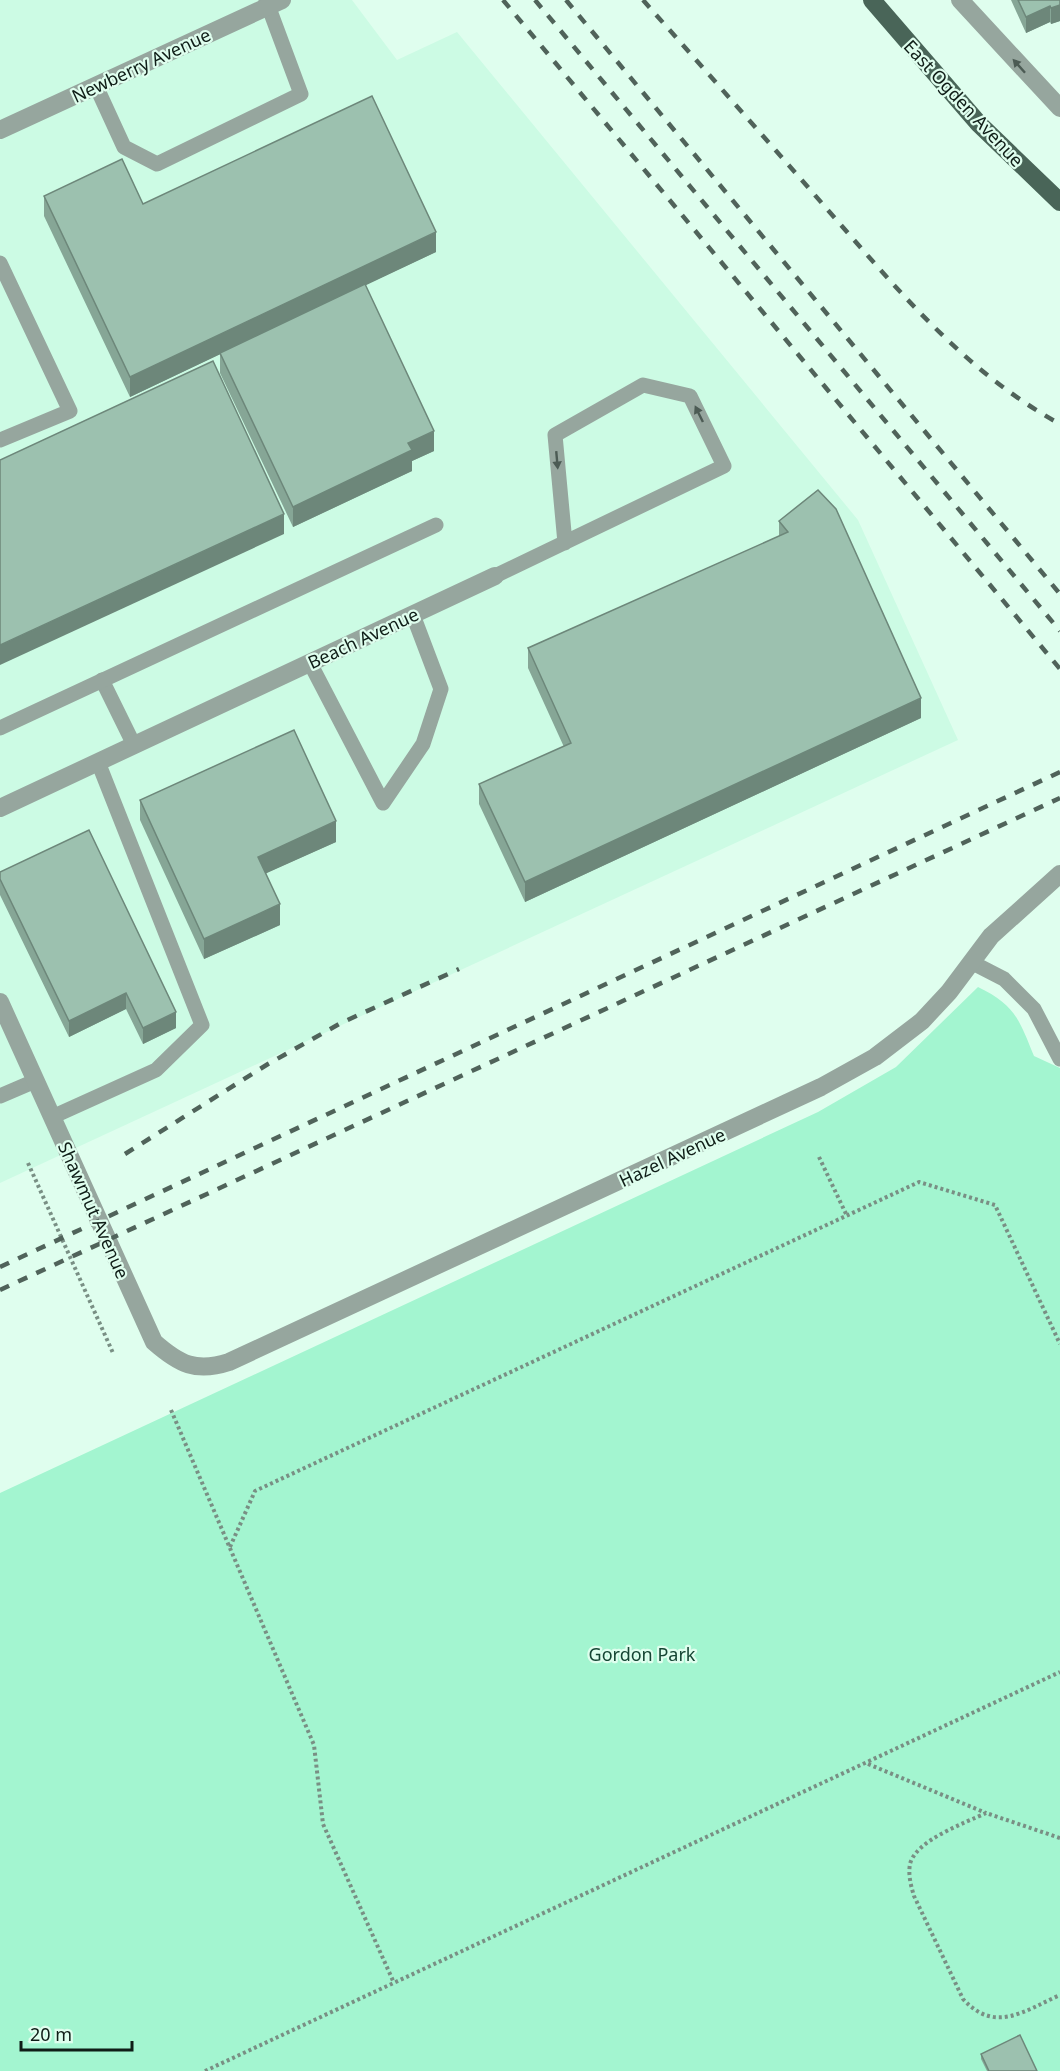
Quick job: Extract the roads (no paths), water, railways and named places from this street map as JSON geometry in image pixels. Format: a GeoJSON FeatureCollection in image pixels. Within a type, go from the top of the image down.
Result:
{"type":"FeatureCollection","features":[{"type":"Feature","properties":{"kind":"main road","name":"East Ogden Avenue"},"geometry":{"type":"LineString","coordinates":[[872,0],[980,124],[1060,202]]}},
{"type":"Feature","properties":{"kind":"street"},"geometry":{"type":"LineString","coordinates":[[960,0],[1060,108]]}},
{"type":"Feature","properties":{"kind":"street","name":"Newberry Avenue"},"geometry":{"type":"LineString","coordinates":[[0,130],[272,2]]}},
{"type":"Feature","properties":{"kind":"street","name":"Beach Avenue"},"geometry":{"type":"LineString","coordinates":[[0,808],[495,576]]}},
{"type":"Feature","properties":{"kind":"street","name":"Hazel Avenue"},"geometry":{"type":"LineString","coordinates":[[228,1362],[821,1087],[875,1057],[922,1021],[991,936],[1060,874]]}},
{"type":"Feature","properties":{"kind":"street","name":"Shawmut Avenue"},"geometry":{"type":"LineString","coordinates":[[2,1011],[154,1342],[169,1356],[192,1366],[209,1368],[228,1362]]}},
{"type":"Feature","properties":{"kind":"lane"},"geometry":{"type":"LineString","coordinates":[[96,86],[124,147],[157,164],[301,94],[272,2]]}},
{"type":"Feature","properties":{"kind":"lane"},"geometry":{"type":"LineString","coordinates":[[0,263],[70,411],[0,440]]}},
{"type":"Feature","properties":{"kind":"lane","name":"Beach Avenue"},"geometry":{"type":"LineString","coordinates":[[495,576],[565,543],[724,466],[690,396],[642,385],[555,435],[565,543]]}},
{"type":"Feature","properties":{"kind":"lane"},"geometry":{"type":"LineString","coordinates":[[0,728],[436,525]]}},
{"type":"Feature","properties":{"kind":"lane"},"geometry":{"type":"LineString","coordinates":[[310,663],[383,803],[423,744],[441,689],[412,615]]}},
{"type":"Feature","properties":{"kind":"lane"},"geometry":{"type":"LineString","coordinates":[[102,680],[134,745]]}},
{"type":"Feature","properties":{"kind":"lane"},"geometry":{"type":"LineString","coordinates":[[52,1117],[156,1070],[202,1024],[98,762]]}},
{"type":"Feature","properties":{"kind":"lane"},"geometry":{"type":"LineString","coordinates":[[971,962],[1004,979],[1034,1009],[1057,1058],[1060,1059]]}},
{"type":"Feature","properties":{"kind":"lane"},"geometry":{"type":"LineString","coordinates":[[0,1096],[35,1081]]}},
{"type":"Feature","properties":{"kind":"railway"},"geometry":{"type":"LineString","coordinates":[[503,0],[1060,669]]}},
{"type":"Feature","properties":{"kind":"railway"},"geometry":{"type":"LineString","coordinates":[[535,0],[1060,631]]}},
{"type":"Feature","properties":{"kind":"railway"},"geometry":{"type":"LineString","coordinates":[[566,0],[1060,594]]}},
{"type":"Feature","properties":{"kind":"railway"},"geometry":{"type":"LineString","coordinates":[[643,0],[934,327],[993,380],[1060,424]]}},
{"type":"Feature","properties":{"kind":"railway"},"geometry":{"type":"LineString","coordinates":[[0,1267],[1060,772]]}},
{"type":"Feature","properties":{"kind":"railway"},"geometry":{"type":"LineString","coordinates":[[0,1290],[1060,798]]}},
{"type":"Feature","properties":{"kind":"railway"},"geometry":{"type":"LineString","coordinates":[[125,1154],[268,1064],[341,1023],[459,969]]}},
{"type":"Feature","properties":{"kind":"park label","name":"Gordon Park"},"geometry":{"type":"Point","coordinates":[642,1654]}}]}
